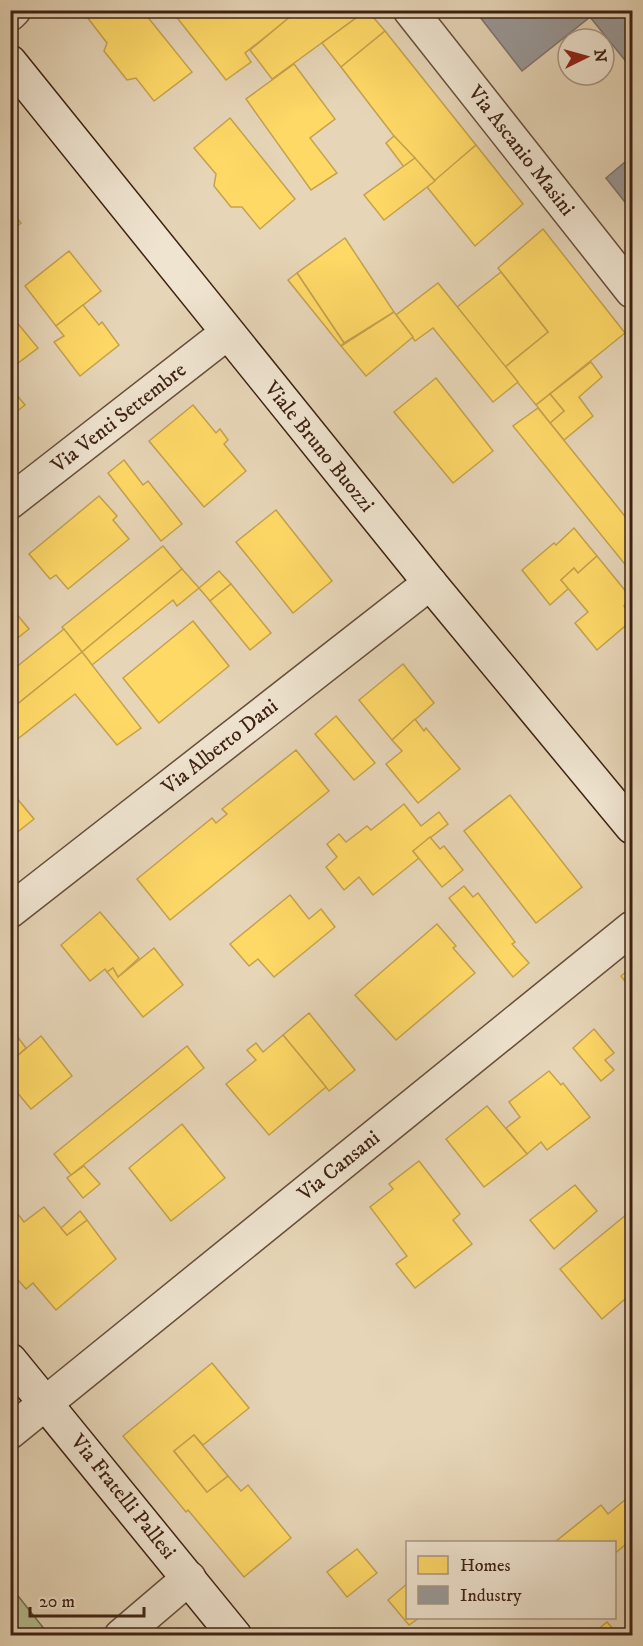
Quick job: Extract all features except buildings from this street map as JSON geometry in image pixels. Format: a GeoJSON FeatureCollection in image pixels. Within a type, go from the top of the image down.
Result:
{"type":"FeatureCollection","features":[{"type":"Feature","properties":{"kind":"street"},"geometry":{"type":"LineString","coordinates":[[10,14],[14,10]]}},
{"type":"Feature","properties":{"kind":"street","name":"Via Ascanio Masini"},"geometry":{"type":"LineString","coordinates":[[410,10],[633,291]]}},
{"type":"Feature","properties":{"kind":"street","name":"Viale Bruno Buozzi"},"geometry":{"type":"LineString","coordinates":[[10,62],[430,583],[633,827]]}},
{"type":"Feature","properties":{"kind":"street","name":"Via Venti Settembre"},"geometry":{"type":"LineString","coordinates":[[10,502],[227,333]]}},
{"type":"Feature","properties":{"kind":"street","name":"Via Alberto Dani"},"geometry":{"type":"LineString","coordinates":[[10,911],[430,583]]}},
{"type":"Feature","properties":{"kind":"street","name":"Via Cansani"},"geometry":{"type":"LineString","coordinates":[[10,1432],[633,928]]}},
{"type":"Feature","properties":{"kind":"street","name":"Via Fratelli Pallesi"},"geometry":{"type":"LineString","coordinates":[[10,1360],[235,1635]]}},
{"type":"Feature","properties":{"kind":"street"},"geometry":{"type":"LineString","coordinates":[[121,1635],[189,1578]]}},
{"type":"Feature","properties":{"kind":"green space"},"geometry":{"type":"Polygon","coordinates":[[[11,1587],[49,1635],[11,1635],[11,1587]]]}}]}
